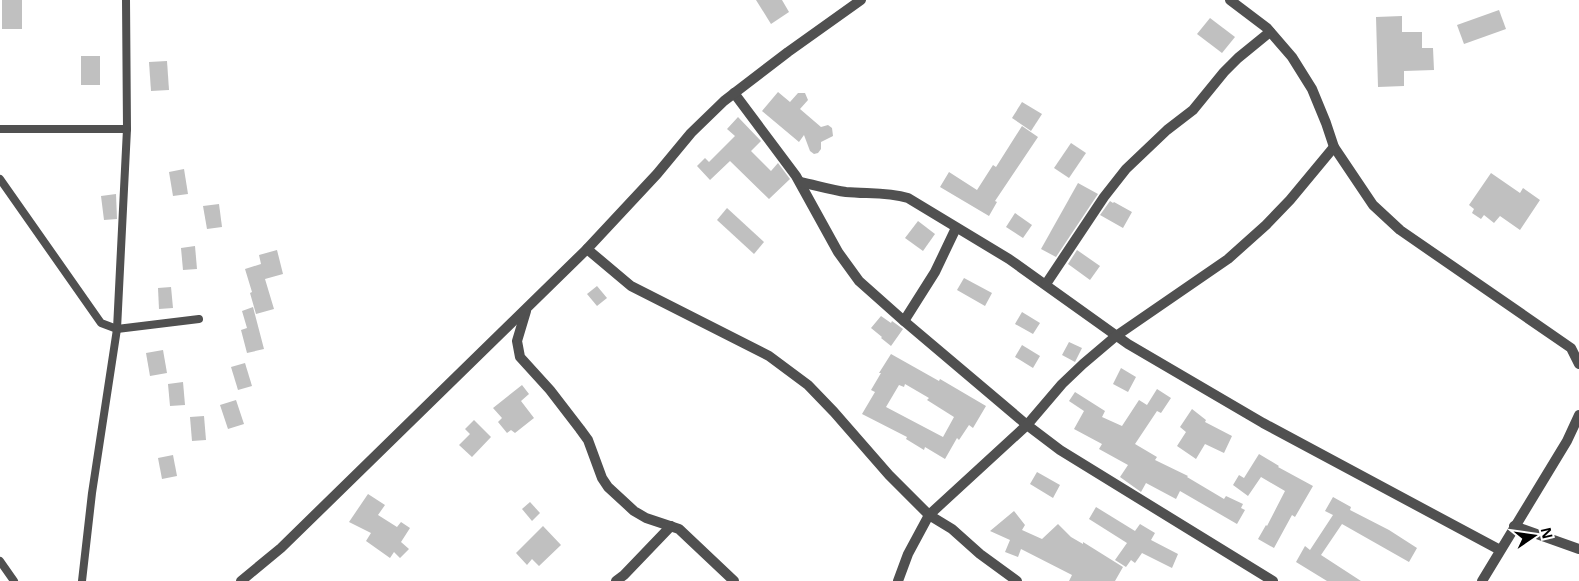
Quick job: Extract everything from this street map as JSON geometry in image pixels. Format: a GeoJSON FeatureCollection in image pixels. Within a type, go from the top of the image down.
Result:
{"type":"FeatureCollection","features":[{"type":"Feature","properties":{"kind":"street"},"geometry":{"type":"LineString","coordinates":[[241,581],[281,548],[526,310],[587,249],[657,174],[691,133],[734,92],[861,0]]}},
{"type":"Feature","properties":{"kind":"street"},"geometry":{"type":"LineString","coordinates":[[1230,0],[1270,32],[1292,57],[1312,89],[1334,147],[1372,205],[1400,230],[1571,348],[1579,364]]}},
{"type":"Feature","properties":{"kind":"street"},"geometry":{"type":"LineString","coordinates":[[1046,284],[1104,197],[1126,169],[1154,141],[1193,110],[1224,72],[1270,32]]}},
{"type":"Feature","properties":{"kind":"street"},"geometry":{"type":"LineString","coordinates":[[734,92],[800,182],[829,237],[859,281],[1027,425],[1060,450],[1273,581]]}},
{"type":"Feature","properties":{"kind":"street"},"geometry":{"type":"LineString","coordinates":[[898,581],[908,554],[929,515],[1027,425],[1062,384],[1083,364],[1116,336],[1228,259],[1241,248],[1290,200],[1334,147]]}},
{"type":"Feature","properties":{"kind":"street"},"geometry":{"type":"LineString","coordinates":[[800,182],[844,192],[876,192],[908,198],[1046,284],[1116,336],[1263,423],[1500,550]]}},
{"type":"Feature","properties":{"kind":"street"},"geometry":{"type":"LineString","coordinates":[[904,321],[935,272],[956,228]]}},
{"type":"Feature","properties":{"kind":"street"},"geometry":{"type":"LineString","coordinates":[[587,249],[631,286],[768,356],[796,375],[828,405],[889,475],[929,515],[952,529],[987,559],[1017,581]]}},
{"type":"Feature","properties":{"kind":"street"},"geometry":{"type":"LineString","coordinates":[[526,310],[517,341],[520,357],[550,390],[588,440],[602,478],[608,487],[634,511],[646,518],[671,526],[686,535],[734,581]]}},
{"type":"Feature","properties":{"kind":"street"},"geometry":{"type":"LineString","coordinates":[[1482,581],[1567,441],[1579,414]]}},
{"type":"Feature","properties":{"kind":"street"},"geometry":{"type":"LineString","coordinates":[[616,581],[671,526]]}},
{"type":"Feature","properties":{"kind":"street"},"geometry":{"type":"LineString","coordinates":[[1514,526],[1579,549]]}},
{"type":"Feature","properties":{"kind":"lane"},"geometry":{"type":"LineString","coordinates":[[82,581],[92,493],[117,329],[127,129],[126,0]]}},
{"type":"Feature","properties":{"kind":"lane"},"geometry":{"type":"LineString","coordinates":[[0,129],[127,129]]}},
{"type":"Feature","properties":{"kind":"lane"},"geometry":{"type":"LineString","coordinates":[[0,179],[100,322],[117,329],[199,320]]}},
{"type":"Feature","properties":{"kind":"lane"},"geometry":{"type":"LineString","coordinates":[[0,561],[14,581]]}},
{"type":"Feature","properties":{"kind":"building"},"geometry":{"type":"Polygon","coordinates":[[[2,0],[22,0],[22,29],[2,29],[2,0]]]}},
{"type":"Feature","properties":{"kind":"building"},"geometry":{"type":"Polygon","coordinates":[[[756,0],[782,0],[789,12],[771,24],[756,0]]]}},
{"type":"Feature","properties":{"kind":"building"},"geometry":{"type":"Polygon","coordinates":[[[1499,10],[1506,29],[1464,44],[1457,25],[1499,10]]]}},
{"type":"Feature","properties":{"kind":"building"},"geometry":{"type":"Polygon","coordinates":[[[1402,16],[1402,32],[1422,32],[1422,48],[1433,48],[1434,70],[1404,71],[1404,86],[1378,87],[1376,17],[1402,16]]]}},
{"type":"Feature","properties":{"kind":"building"},"geometry":{"type":"Polygon","coordinates":[[[1210,18],[1235,37],[1222,53],[1197,34],[1210,18]]]}},
{"type":"Feature","properties":{"kind":"building"},"geometry":{"type":"Polygon","coordinates":[[[81,56],[100,56],[100,85],[81,85],[81,56]]]}},
{"type":"Feature","properties":{"kind":"building"},"geometry":{"type":"Polygon","coordinates":[[[167,61],[169,90],[151,91],[149,62],[167,61]]]}},
{"type":"Feature","properties":{"kind":"building"},"geometry":{"type":"Polygon","coordinates":[[[778,92],[790,102],[798,93],[805,93],[808,100],[800,109],[821,127],[828,125],[832,128],[833,136],[821,142],[821,149],[818,153],[814,154],[810,151],[804,135],[799,142],[762,111],[778,92]]]}},
{"type":"Feature","properties":{"kind":"building"},"geometry":{"type":"Polygon","coordinates":[[[1022,102],[1042,114],[1031,131],[1012,118],[1022,102]]]}},
{"type":"Feature","properties":{"kind":"building"},"geometry":{"type":"Polygon","coordinates":[[[738,117],[761,141],[751,151],[771,171],[778,163],[790,179],[769,199],[730,161],[710,180],[697,166],[705,158],[709,162],[735,136],[727,129],[738,117]]]}},
{"type":"Feature","properties":{"kind":"building"},"geometry":{"type":"Polygon","coordinates":[[[1022,126],[1038,137],[995,201],[997,202],[989,216],[940,187],[949,172],[977,190],[993,165],[996,167],[1022,126]]]}},
{"type":"Feature","properties":{"kind":"building"},"geometry":{"type":"Polygon","coordinates":[[[1071,143],[1086,153],[1069,178],[1054,168],[1071,143]]]}},
{"type":"Feature","properties":{"kind":"building"},"geometry":{"type":"Polygon","coordinates":[[[184,169],[188,194],[173,196],[169,172],[184,169]]]}},
{"type":"Feature","properties":{"kind":"building"},"geometry":{"type":"Polygon","coordinates":[[[1491,173],[1520,193],[1523,188],[1540,200],[1520,230],[1500,216],[1494,223],[1484,215],[1481,219],[1472,213],[1474,209],[1469,205],[1491,173]]]}},
{"type":"Feature","properties":{"kind":"building"},"geometry":{"type":"Polygon","coordinates":[[[1078,183],[1098,194],[1056,257],[1041,249],[1078,183]]]}},
{"type":"Feature","properties":{"kind":"building"},"geometry":{"type":"Polygon","coordinates":[[[116,194],[117,219],[104,220],[101,196],[116,194]]]}},
{"type":"Feature","properties":{"kind":"building"},"geometry":{"type":"Polygon","coordinates":[[[1110,201],[1132,212],[1123,228],[1100,215],[1110,201]]]}},
{"type":"Feature","properties":{"kind":"building"},"geometry":{"type":"Polygon","coordinates":[[[219,204],[222,227],[207,229],[203,206],[219,204]]]}},
{"type":"Feature","properties":{"kind":"building"},"geometry":{"type":"Polygon","coordinates":[[[727,208],[764,242],[754,254],[717,220],[727,208]]]}},
{"type":"Feature","properties":{"kind":"building"},"geometry":{"type":"Polygon","coordinates":[[[1015,213],[1032,225],[1023,238],[1006,227],[1015,213]]]}},
{"type":"Feature","properties":{"kind":"building"},"geometry":{"type":"Polygon","coordinates":[[[918,221],[935,234],[923,251],[905,238],[918,221]]]}},
{"type":"Feature","properties":{"kind":"building"},"geometry":{"type":"Polygon","coordinates":[[[195,246],[197,269],[183,270],[181,248],[195,246]]]}},
{"type":"Feature","properties":{"kind":"building"},"geometry":{"type":"Polygon","coordinates":[[[277,250],[283,274],[265,279],[274,309],[256,314],[245,269],[261,264],[259,255],[277,250]]]}},
{"type":"Feature","properties":{"kind":"building"},"geometry":{"type":"Polygon","coordinates":[[[1077,250],[1100,266],[1090,280],[1068,264],[1077,250]]]}},
{"type":"Feature","properties":{"kind":"building"},"geometry":{"type":"Polygon","coordinates":[[[964,278],[992,293],[985,306],[957,290],[964,278]]]}},
{"type":"Feature","properties":{"kind":"building"},"geometry":{"type":"Polygon","coordinates":[[[597,286],[607,298],[597,306],[587,294],[597,286]]]}},
{"type":"Feature","properties":{"kind":"building"},"geometry":{"type":"Polygon","coordinates":[[[171,287],[173,308],[159,309],[158,288],[171,287]]]}},
{"type":"Feature","properties":{"kind":"building"},"geometry":{"type":"Polygon","coordinates":[[[253,307],[264,349],[247,353],[241,330],[247,328],[242,311],[253,307]]]}},
{"type":"Feature","properties":{"kind":"building"},"geometry":{"type":"Polygon","coordinates":[[[1022,312],[1040,323],[1033,334],[1015,324],[1022,312]]]}},
{"type":"Feature","properties":{"kind":"building"},"geometry":{"type":"Polygon","coordinates":[[[881,316],[903,329],[891,346],[871,328],[881,316]]]}},
{"type":"Feature","properties":{"kind":"building"},"geometry":{"type":"Polygon","coordinates":[[[1069,342],[1082,348],[1075,362],[1062,355],[1069,342]]]}},
{"type":"Feature","properties":{"kind":"building"},"geometry":{"type":"Polygon","coordinates":[[[1022,345],[1040,356],[1033,368],[1015,357],[1022,345]]]}},
{"type":"Feature","properties":{"kind":"building"},"geometry":{"type":"Polygon","coordinates":[[[163,350],[167,373],[150,376],[146,353],[163,350]]]}},
{"type":"Feature","properties":{"kind":"building"},"geometry":{"type":"Polygon","coordinates":[[[891,354],[939,381],[940,379],[986,406],[973,428],[969,425],[959,440],[957,438],[945,459],[925,447],[924,450],[906,439],[907,437],[862,414],[875,392],[871,390],[881,373],[879,373],[891,354]],[[905,384],[904,387],[899,385],[886,407],[943,437],[954,417],[927,400],[929,398],[905,384]]]}},
{"type":"Feature","properties":{"kind":"building"},"geometry":{"type":"Polygon","coordinates":[[[245,363],[252,386],[238,390],[231,367],[245,363]]]}},
{"type":"Feature","properties":{"kind":"building"},"geometry":{"type":"Polygon","coordinates":[[[1121,368],[1136,377],[1128,392],[1113,384],[1121,368]]]}},
{"type":"Feature","properties":{"kind":"building"},"geometry":{"type":"Polygon","coordinates":[[[183,382],[185,405],[170,406],[168,384],[183,382]]]}},
{"type":"Feature","properties":{"kind":"building"},"geometry":{"type":"Polygon","coordinates":[[[522,385],[529,394],[521,401],[534,418],[515,433],[511,430],[507,433],[498,422],[502,418],[493,408],[522,385]]]}},
{"type":"Feature","properties":{"kind":"building"},"geometry":{"type":"Polygon","coordinates":[[[1157,389],[1171,398],[1161,413],[1157,411],[1135,444],[1157,457],[1155,460],[1188,476],[1224,499],[1226,496],[1243,504],[1241,508],[1245,510],[1237,524],[1180,491],[1176,499],[1146,483],[1141,492],[1120,477],[1128,465],[1099,449],[1102,444],[1074,429],[1084,411],[1069,401],[1075,392],[1105,411],[1102,417],[1122,426],[1139,400],[1147,405],[1157,389]]]}},
{"type":"Feature","properties":{"kind":"building"},"geometry":{"type":"Polygon","coordinates":[[[236,400],[244,424],[228,429],[220,405],[236,400]]]}},
{"type":"Feature","properties":{"kind":"building"},"geometry":{"type":"Polygon","coordinates":[[[1192,409],[1206,420],[1205,422],[1232,436],[1224,453],[1205,444],[1196,459],[1177,446],[1186,432],[1180,427],[1192,409]]]}},
{"type":"Feature","properties":{"kind":"building"},"geometry":{"type":"Polygon","coordinates":[[[204,416],[206,440],[192,441],[190,417],[204,416]]]}},
{"type":"Feature","properties":{"kind":"building"},"geometry":{"type":"Polygon","coordinates":[[[474,420],[491,437],[472,457],[459,445],[470,434],[465,429],[474,420]]]}},
{"type":"Feature","properties":{"kind":"building"},"geometry":{"type":"Polygon","coordinates":[[[1259,454],[1313,486],[1295,517],[1292,515],[1274,548],[1258,539],[1285,491],[1261,477],[1248,496],[1233,485],[1239,475],[1244,478],[1259,454]]]}},
{"type":"Feature","properties":{"kind":"building"},"geometry":{"type":"Polygon","coordinates":[[[173,455],[177,476],[162,479],[158,458],[173,455]]]}},
{"type":"Feature","properties":{"kind":"building"},"geometry":{"type":"Polygon","coordinates":[[[1037,472],[1060,485],[1053,498],[1030,484],[1037,472]]]}},
{"type":"Feature","properties":{"kind":"building"},"geometry":{"type":"Polygon","coordinates":[[[368,494],[385,505],[378,515],[397,527],[401,522],[410,528],[401,542],[409,549],[400,558],[394,552],[390,558],[366,541],[371,533],[349,522],[368,494]]]}},
{"type":"Feature","properties":{"kind":"building"},"geometry":{"type":"Polygon","coordinates":[[[1333,497],[1351,507],[1350,510],[1389,530],[1417,548],[1409,562],[1342,524],[1321,555],[1361,581],[1327,581],[1296,562],[1305,546],[1310,550],[1333,515],[1325,511],[1333,497]]]}},
{"type":"Feature","properties":{"kind":"building"},"geometry":{"type":"Polygon","coordinates":[[[530,502],[540,513],[532,521],[522,509],[530,502]]]}},
{"type":"Feature","properties":{"kind":"building"},"geometry":{"type":"Polygon","coordinates":[[[1096,507],[1135,531],[1140,524],[1155,533],[1151,540],[1178,554],[1172,568],[1142,553],[1135,563],[1131,560],[1126,567],[1115,560],[1127,543],[1089,519],[1096,507]]]}},
{"type":"Feature","properties":{"kind":"building"},"geometry":{"type":"Polygon","coordinates":[[[1014,511],[1025,525],[1022,530],[1042,539],[1058,524],[1071,537],[1083,544],[1083,542],[1123,567],[1115,581],[1069,581],[1072,575],[1021,549],[1018,557],[1005,552],[1010,540],[990,531],[1014,511]]]}},
{"type":"Feature","properties":{"kind":"building"},"geometry":{"type":"Polygon","coordinates":[[[543,526],[561,545],[539,566],[532,559],[527,565],[516,553],[543,526]]]}}]}
